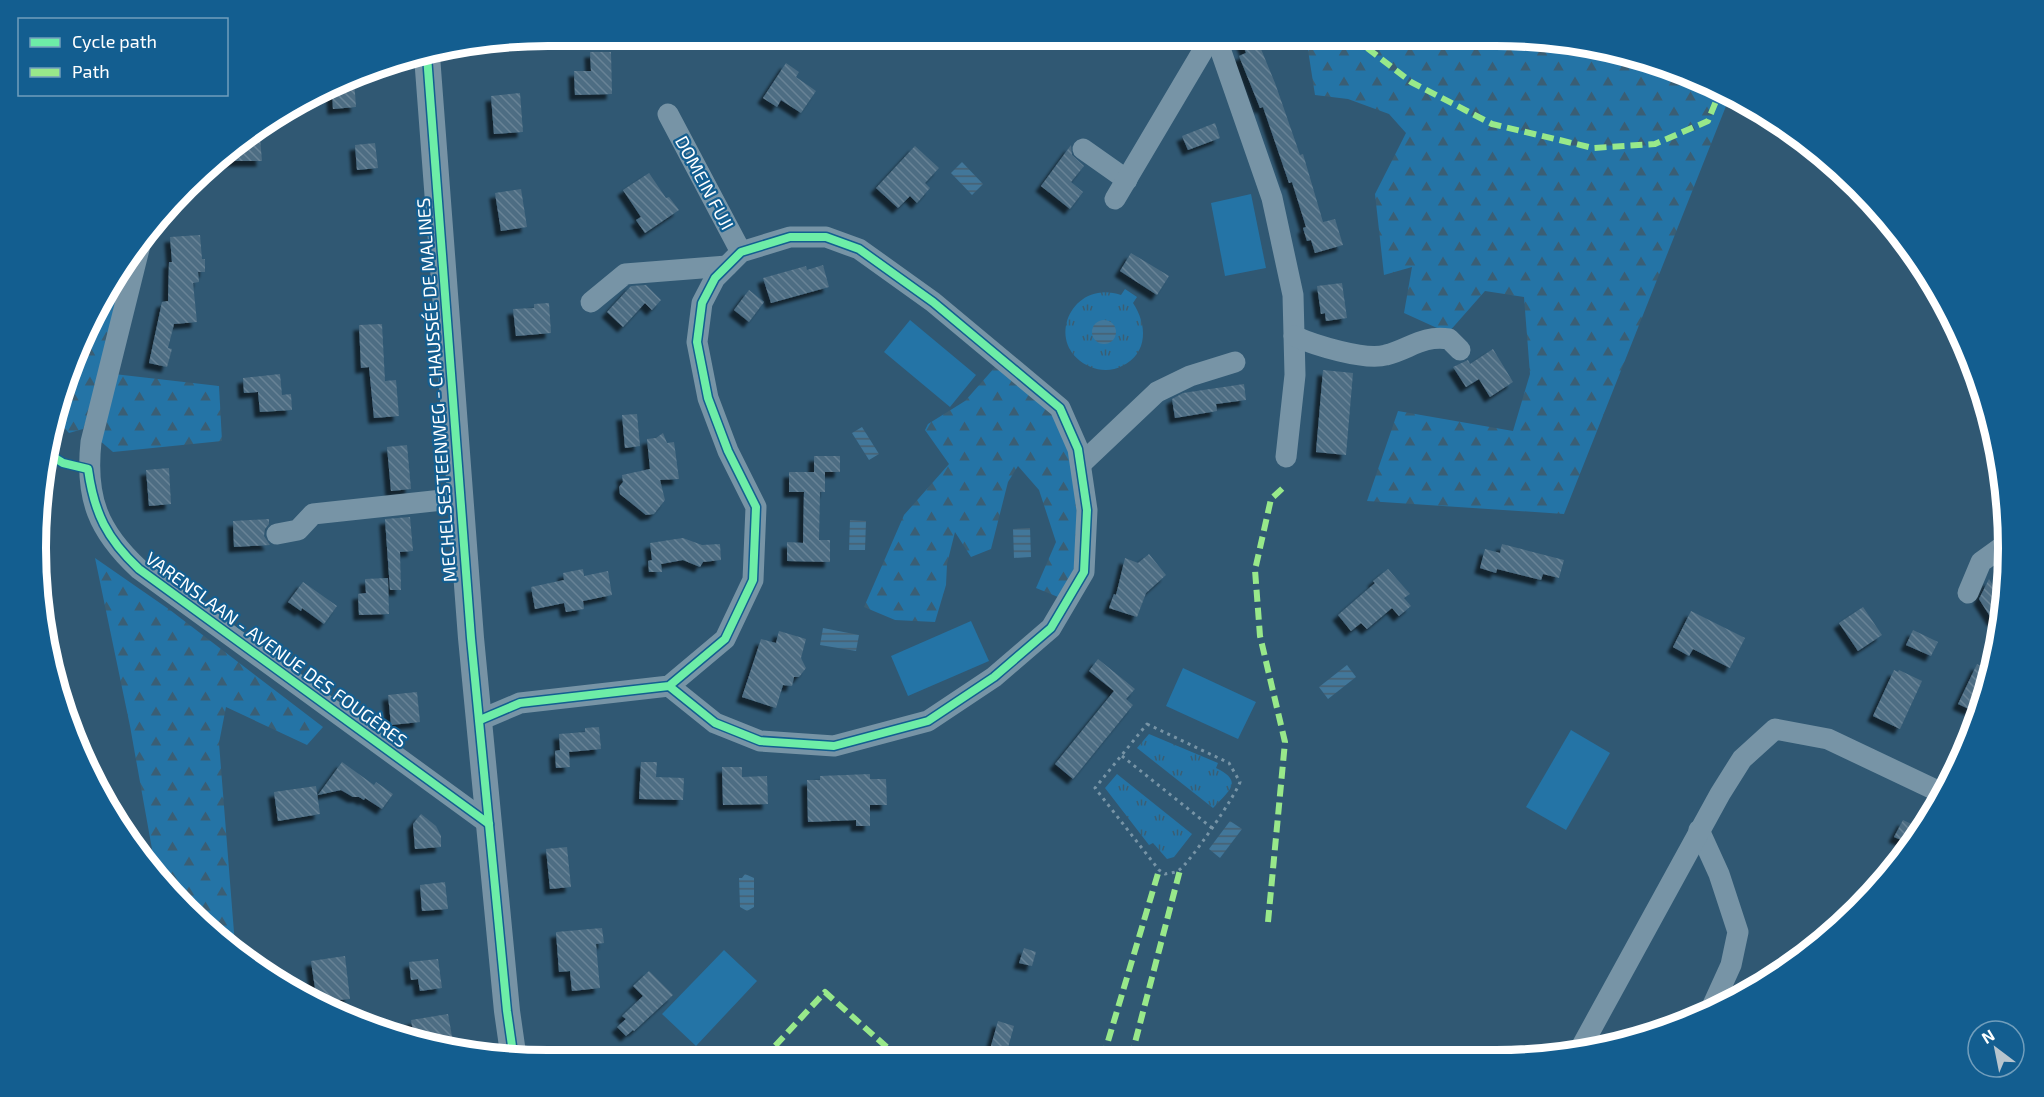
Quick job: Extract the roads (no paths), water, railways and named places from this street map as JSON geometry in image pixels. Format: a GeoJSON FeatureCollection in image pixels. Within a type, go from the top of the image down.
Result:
{"type":"FeatureCollection","features":[{"type":"Feature","properties":{"kind":"main road","name":"MECHELSESTEENWEG - CHAUSSÉE DE MALINES"},"geometry":{"type":"LineString","coordinates":[[427,62],[471,638],[513,1049]]}},
{"type":"Feature","properties":{"kind":"street"},"geometry":{"type":"LineString","coordinates":[[1115,199],[1206,46]]}},
{"type":"Feature","properties":{"kind":"street"},"geometry":{"type":"LineString","coordinates":[[1219,46],[1272,198],[1293,295],[1295,375],[1286,457]]}},
{"type":"Feature","properties":{"kind":"street","name":"DOMEIN FUJI"},"geometry":{"type":"LineString","coordinates":[[668,114],[734,259]]}},
{"type":"Feature","properties":{"kind":"street"},"geometry":{"type":"LineString","coordinates":[[1083,149],[1127,180]]}},
{"type":"Feature","properties":{"kind":"street"},"geometry":{"type":"LineString","coordinates":[[591,302],[625,274],[734,259],[790,237],[826,237],[859,249],[933,302],[1060,408],[1078,449],[1087,510],[1084,572],[1051,628],[994,677],[928,721],[834,746],[760,741],[715,723],[669,686]]}},
{"type":"Feature","properties":{"kind":"street"},"geometry":{"type":"LineString","coordinates":[[480,720],[520,704],[669,686],[724,639],[753,580],[756,507],[728,451],[708,398],[697,342],[702,303],[715,278],[734,259]]}},
{"type":"Feature","properties":{"kind":"street","name":"VARENSLAAN - AVENUE DES FOUGÈRES"},"geometry":{"type":"LineString","coordinates":[[135,264],[91,442],[88,469],[91,492],[105,530],[119,551],[139,569],[489,824]]}},
{"type":"Feature","properties":{"kind":"street"},"geometry":{"type":"LineString","coordinates":[[1294,336],[1306,342],[1340,351],[1376,356],[1386,355],[1423,340],[1437,337],[1449,339],[1460,350]]}},
{"type":"Feature","properties":{"kind":"street"},"geometry":{"type":"LineString","coordinates":[[1081,464],[1157,392],[1190,375],[1235,362]]}},
{"type":"Feature","properties":{"kind":"street"},"geometry":{"type":"LineString","coordinates":[[277,534],[298,530],[313,514],[461,498]]}},
{"type":"Feature","properties":{"kind":"street"},"geometry":{"type":"LineString","coordinates":[[1968,593],[1981,562],[1998,550]]}},
{"type":"Feature","properties":{"kind":"street"},"geometry":{"type":"LineString","coordinates":[[477,693],[520,704]]}},
{"type":"Feature","properties":{"kind":"street"},"geometry":{"type":"LineString","coordinates":[[1584,1042],[1699,830],[1742,759],[1775,729],[1828,739],[1936,790]]}},
{"type":"Feature","properties":{"kind":"street"},"geometry":{"type":"LineString","coordinates":[[1699,830],[1719,874],[1738,932],[1731,965],[1715,1000]]}}]}
